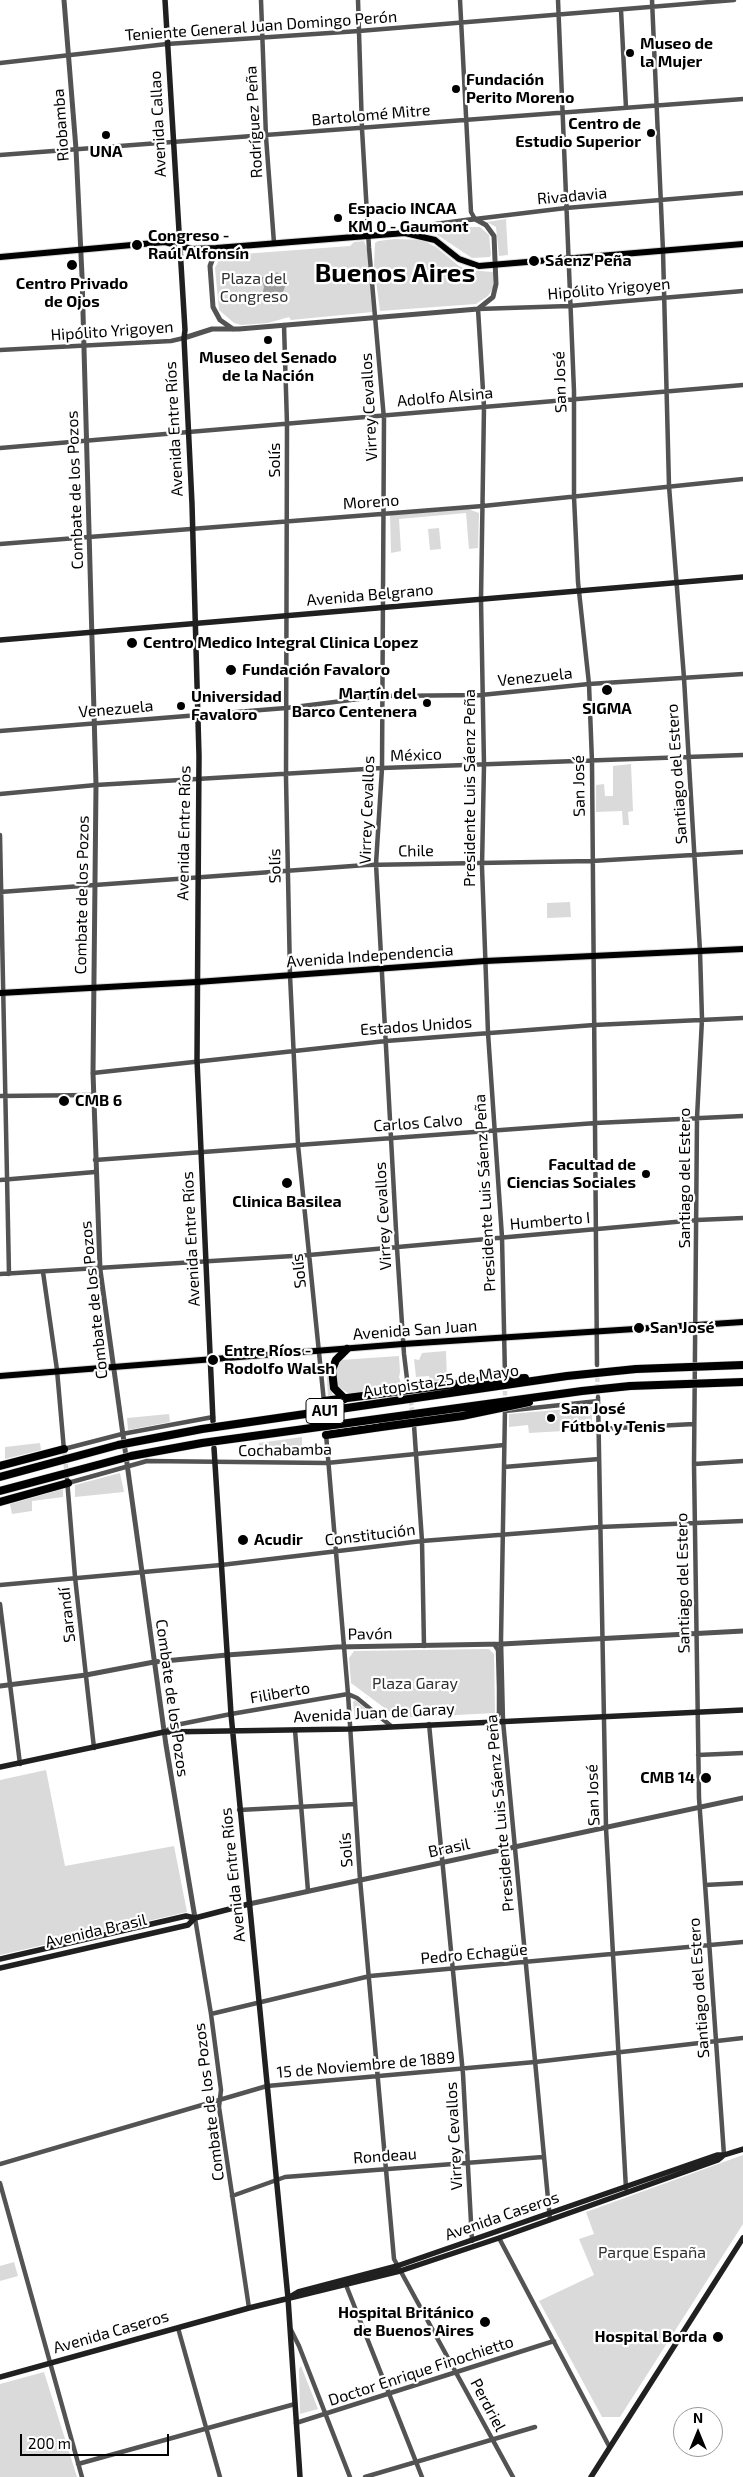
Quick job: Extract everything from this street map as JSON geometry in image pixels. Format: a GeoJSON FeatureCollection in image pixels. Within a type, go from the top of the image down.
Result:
{"type":"FeatureCollection","features":[{"type":"Feature","properties":{"kind":"highway"},"geometry":{"type":"LineString","coordinates":[[345,1398],[334,1388],[332,1370],[336,1360],[347,1349]]}},
{"type":"Feature","properties":{"kind":"highway","name":"Autopista 25 de Mayo"},"geometry":{"type":"LineString","coordinates":[[0,1478],[118,1445],[156,1437],[567,1376],[662,1368],[743,1365]]}},
{"type":"Feature","properties":{"kind":"highway"},"geometry":{"type":"LineString","coordinates":[[324,1403],[345,1398],[488,1380],[567,1376]]}},
{"type":"Feature","properties":{"kind":"highway","name":"Autopista 25 de Mayo"},"geometry":{"type":"LineString","coordinates":[[0,1491],[113,1461],[202,1443],[570,1392],[640,1386],[743,1382]]}},
{"type":"Feature","properties":{"kind":"highway"},"geometry":{"type":"LineString","coordinates":[[326,1433],[462,1416],[570,1392]]}},
{"type":"Feature","properties":{"kind":"highway"},"geometry":{"type":"LineString","coordinates":[[0,1466],[61,1450]]}},
{"type":"Feature","properties":{"kind":"highway"},"geometry":{"type":"LineString","coordinates":[[2,1501],[67,1481]]}},
{"type":"Feature","properties":{"kind":"main road","name":"Avenida Callao"},"geometry":{"type":"LineString","coordinates":[[165,0],[179,246]]}},
{"type":"Feature","properties":{"kind":"main road"},"geometry":{"type":"LineString","coordinates":[[0,257],[165,242],[192,249],[223,248],[405,233],[435,240],[459,260],[479,266],[743,244]]}},
{"type":"Feature","properties":{"kind":"main road","name":"Avenida Entre Ríos"},"geometry":{"type":"LineString","coordinates":[[179,246],[186,330],[184,338],[198,714],[197,1060],[213,1419]]}},
{"type":"Feature","properties":{"kind":"main road","name":"Avenida Belgrano"},"geometry":{"type":"LineString","coordinates":[[0,640],[743,577]]}},
{"type":"Feature","properties":{"kind":"main road","name":"Avenida Independencia"},"geometry":{"type":"LineString","coordinates":[[2,993],[197,982],[485,961],[743,949]]}},
{"type":"Feature","properties":{"kind":"main road","name":"Avenida San Juan"},"geometry":{"type":"LineString","coordinates":[[0,1376],[56,1370],[403,1344],[596,1330],[743,1322]]}},
{"type":"Feature","properties":{"kind":"main road","name":"Avenida Entre Ríos"},"geometry":{"type":"LineString","coordinates":[[214,1448],[232,1732],[288,2298],[300,2477]]}},
{"type":"Feature","properties":{"kind":"main road","name":"Avenida Juan de Garay"},"geometry":{"type":"LineString","coordinates":[[0,1769],[164,1732],[350,1729],[743,1710]]}},
{"type":"Feature","properties":{"kind":"main road","name":"Avenida Brasil"},"geometry":{"type":"LineString","coordinates":[[0,1959],[186,1916],[195,1918],[249,1904]]}},
{"type":"Feature","properties":{"kind":"main road","name":"Avenida Brasil"},"geometry":{"type":"LineString","coordinates":[[0,1968],[188,1925],[195,1918]]}},
{"type":"Feature","properties":{"kind":"main road","name":"Avenida Caseros"},"geometry":{"type":"LineString","coordinates":[[0,2377],[249,2308],[288,2298],[298,2298],[399,2269],[718,2160],[743,2149]]}},
{"type":"Feature","properties":{"kind":"main road","name":"Avenida Caseros"},"geometry":{"type":"LineString","coordinates":[[473,2244],[499,2238],[550,2217]]}},
{"type":"Feature","properties":{"kind":"main road"},"geometry":{"type":"LineString","coordinates":[[735,2248],[743,2231]]}},
{"type":"Feature","properties":{"kind":"main road"},"geometry":{"type":"LineString","coordinates":[[591,2477],[743,2238]]}},
{"type":"Feature","properties":{"kind":"main road","name":"Avenida Caseros"},"geometry":{"type":"LineString","coordinates":[[288,2298],[298,2292],[399,2269]]}},
{"type":"Feature","properties":{"kind":"street","name":"Riobamba"},"geometry":{"type":"LineString","coordinates":[[64,0],[76,149],[81,250]]}},
{"type":"Feature","properties":{"kind":"street","name":"Rodríguez Peña"},"geometry":{"type":"LineString","coordinates":[[261,0],[266,137],[274,243]]}},
{"type":"Feature","properties":{"kind":"street","name":"Virrey Cevallos"},"geometry":{"type":"LineString","coordinates":[[358,0],[368,235],[384,415],[382,768],[376,864],[397,1248],[403,1344],[408,1387]]}},
{"type":"Feature","properties":{"kind":"street"},"geometry":{"type":"LineString","coordinates":[[460,0],[471,212],[474,220],[486,225],[492,231],[496,265],[496,290],[488,302],[478,309]]}},
{"type":"Feature","properties":{"kind":"street","name":"San José"},"geometry":{"type":"LineString","coordinates":[[558,0],[574,399],[574,497],[580,592],[589,684],[592,762],[597,1364]]}},
{"type":"Feature","properties":{"kind":"street","name":"Santiago del Estero"},"geometry":{"type":"LineString","coordinates":[[652,0],[665,297],[665,392],[669,486],[684,678],[700,951],[702,1019],[697,1118],[694,1424],[699,1807],[714,2041],[724,2156]]}},
{"type":"Feature","properties":{"kind":"street","name":"Teniente General Juan Domingo Perón"},"geometry":{"type":"LineString","coordinates":[[0,63],[167,44],[359,31],[461,21],[559,15],[734,0]]}},
{"type":"Feature","properties":{"kind":"street"},"geometry":{"type":"LineString","coordinates":[[622,10],[626,108]]}},
{"type":"Feature","properties":{"kind":"street","name":"Bartolomé Mitre"},"geometry":{"type":"LineString","coordinates":[[0,155],[266,137],[743,99]]}},
{"type":"Feature","properties":{"kind":"street","name":"Rivadavia"},"geometry":{"type":"LineString","coordinates":[[405,233],[430,225],[566,208],[743,193]]}},
{"type":"Feature","properties":{"kind":"street"},"geometry":{"type":"LineString","coordinates":[[223,248],[213,258],[210,266],[213,307],[220,320],[234,329]]}},
{"type":"Feature","properties":{"kind":"street","name":"Combate de los Pozos"},"geometry":{"type":"LineString","coordinates":[[81,250],[96,785],[93,1095],[100,1268],[164,1732],[211,2014],[220,2098],[219,2107],[249,2308]]}},
{"type":"Feature","properties":{"kind":"street","name":"Hipólito Yrigoyen"},"geometry":{"type":"LineString","coordinates":[[0,350],[171,341],[212,329],[234,329],[478,309],[569,306],[743,291]]}},
{"type":"Feature","properties":{"kind":"street","name":"Presidente Luis Sáenz Peña"},"geometry":{"type":"LineString","coordinates":[[478,309],[484,407],[481,600],[485,961],[502,1237],[505,1376]]}},
{"type":"Feature","properties":{"kind":"street","name":"Solís"},"geometry":{"type":"LineString","coordinates":[[284,325],[288,520],[286,773],[290,975],[298,1145],[324,1403]]}},
{"type":"Feature","properties":{"kind":"street","name":"Adolfo Alsina"},"geometry":{"type":"LineString","coordinates":[[0,448],[743,386]]}},
{"type":"Feature","properties":{"kind":"street","name":"Moreno"},"geometry":{"type":"LineString","coordinates":[[0,544],[483,506],[743,479]]}},
{"type":"Feature","properties":{"kind":"street","name":"Venezuela"},"geometry":{"type":"LineString","coordinates":[[0,731],[286,708],[383,696],[482,695],[589,684],[743,674]]}},
{"type":"Feature","properties":{"kind":"street","name":"México"},"geometry":{"type":"LineString","coordinates":[[0,794],[96,785],[286,773],[743,755]]}},
{"type":"Feature","properties":{"kind":"street"},"geometry":{"type":"LineString","coordinates":[[0,835],[3,1179],[9,1274]]}},
{"type":"Feature","properties":{"kind":"street","name":"Chile"},"geometry":{"type":"LineString","coordinates":[[1,892],[288,869],[376,864],[592,861],[743,852]]}},
{"type":"Feature","properties":{"kind":"street","name":"Estados Unidos"},"geometry":{"type":"LineString","coordinates":[[93,1073],[386,1040],[594,1025],[743,1018]]}},
{"type":"Feature","properties":{"kind":"street"},"geometry":{"type":"LineString","coordinates":[[3,1096],[93,1095]]}},
{"type":"Feature","properties":{"kind":"street","name":"Carlos Calvo"},"geometry":{"type":"LineString","coordinates":[[95,1160],[596,1123],[743,1116]]}},
{"type":"Feature","properties":{"kind":"street"},"geometry":{"type":"LineString","coordinates":[[3,1179],[96,1172]]}},
{"type":"Feature","properties":{"kind":"street","name":"Humberto I"},"geometry":{"type":"LineString","coordinates":[[0,1274],[309,1255],[697,1220],[743,1218]]}},
{"type":"Feature","properties":{"kind":"street"},"geometry":{"type":"LineString","coordinates":[[43,1272],[56,1370],[61,1450],[122,1434],[213,1419]]}},
{"type":"Feature","properties":{"kind":"street","name":"San José"},"geometry":{"type":"LineString","coordinates":[[598,1399],[606,1828],[626,2190]]}},
{"type":"Feature","properties":{"kind":"street","name":"Presidente Luis Sáenz Peña"},"geometry":{"type":"LineString","coordinates":[[550,2217],[503,1721],[505,1410],[598,1399]]}},
{"type":"Feature","properties":{"kind":"street"},"geometry":{"type":"LineString","coordinates":[[598,1429],[694,1424]]}},
{"type":"Feature","properties":{"kind":"street"},"geometry":{"type":"LineString","coordinates":[[414,1425],[422,1541],[424,1646]]}},
{"type":"Feature","properties":{"kind":"street","name":"Solís"},"geometry":{"type":"LineString","coordinates":[[326,1433],[327,1463],[348,1694],[360,1879],[394,2259],[399,2269]]}},
{"type":"Feature","properties":{"kind":"street","name":"Cochabamba"},"geometry":{"type":"LineString","coordinates":[[67,1481],[127,1465],[147,1462],[327,1463],[504,1445]]}},
{"type":"Feature","properties":{"kind":"street"},"geometry":{"type":"LineString","coordinates":[[504,1467],[599,1459]]}},
{"type":"Feature","properties":{"kind":"street"},"geometry":{"type":"LineString","coordinates":[[694,1464],[743,1460]]}},
{"type":"Feature","properties":{"kind":"street","name":"Sarandí"},"geometry":{"type":"LineString","coordinates":[[67,1481],[75,1577],[94,1748]]}},
{"type":"Feature","properties":{"kind":"street","name":"Constitución"},"geometry":{"type":"LineString","coordinates":[[0,1585],[221,1565],[422,1541],[600,1527],[743,1521]]}},
{"type":"Feature","properties":{"kind":"street"},"geometry":{"type":"LineString","coordinates":[[0,1604],[20,1764]]}},
{"type":"Feature","properties":{"kind":"street","name":"Pavón"},"geometry":{"type":"LineString","coordinates":[[0,1686],[86,1675],[154,1662],[227,1655],[344,1647],[502,1644],[743,1631]]}},
{"type":"Feature","properties":{"kind":"street","name":"Presidente Luis Sáenz Peña"},"geometry":{"type":"LineString","coordinates":[[494,1644],[498,1650],[499,1688],[499,1713],[494,1721]]}},
{"type":"Feature","properties":{"kind":"street"},"geometry":{"type":"LineString","coordinates":[[348,1694],[357,1698],[391,1726]]}},
{"type":"Feature","properties":{"kind":"street","name":"Filiberto"},"geometry":{"type":"LineString","coordinates":[[164,1732],[176,1725],[348,1694]]}},
{"type":"Feature","properties":{"kind":"street","name":"Virrey Cevallos"},"geometry":{"type":"LineString","coordinates":[[429,1724],[462,2069],[473,2244]]}},
{"type":"Feature","properties":{"kind":"street"},"geometry":{"type":"LineString","coordinates":[[295,1730],[308,1891]]}},
{"type":"Feature","properties":{"kind":"street"},"geometry":{"type":"LineString","coordinates":[[698,1755],[743,1753]]}},
{"type":"Feature","properties":{"kind":"street","name":"Brasil"},"geometry":{"type":"LineString","coordinates":[[249,1904],[743,1798]]}},
{"type":"Feature","properties":{"kind":"street"},"geometry":{"type":"LineString","coordinates":[[239,1810],[355,1804]]}},
{"type":"Feature","properties":{"kind":"street"},"geometry":{"type":"LineString","coordinates":[[705,1885],[743,1883]]}},
{"type":"Feature","properties":{"kind":"street","name":"Pedro Echagüe"},"geometry":{"type":"LineString","coordinates":[[211,2014],[370,1976],[743,1942]]}},
{"type":"Feature","properties":{"kind":"street","name":"15 de Noviembre de 1889"},"geometry":{"type":"LineString","coordinates":[[0,2164],[220,2098],[268,2086],[535,2062],[743,2038]]}},
{"type":"Feature","properties":{"kind":"street","name":"Rondeau"},"geometry":{"type":"LineString","coordinates":[[232,2196],[285,2177],[543,2157]]}},
{"type":"Feature","properties":{"kind":"street"},"geometry":{"type":"LineString","coordinates":[[0,2183],[82,2477]]}},
{"type":"Feature","properties":{"kind":"street"},"geometry":{"type":"LineString","coordinates":[[499,2238],[609,2446]]}},
{"type":"Feature","properties":{"kind":"street","name":"Perdriel"},"geometry":{"type":"LineString","coordinates":[[399,2269],[513,2477]]}},
{"type":"Feature","properties":{"kind":"street"},"geometry":{"type":"LineString","coordinates":[[346,2285],[422,2477]]}},
{"type":"Feature","properties":{"kind":"street"},"geometry":{"type":"LineString","coordinates":[[178,2328],[220,2477]]}},
{"type":"Feature","properties":{"kind":"street"},"geometry":{"type":"LineString","coordinates":[[290,2329],[350,2477]]}},
{"type":"Feature","properties":{"kind":"street","name":"Doctor Enrique Finochietto"},"geometry":{"type":"LineString","coordinates":[[296,2423],[554,2341]]}},
{"type":"Feature","properties":{"kind":"street"},"geometry":{"type":"LineString","coordinates":[[78,2464],[295,2404]]}},
{"type":"Feature","properties":{"kind":"street"},"geometry":{"type":"LineString","coordinates":[[365,2477],[535,2427]]}},
{"type":"Feature","properties":{"kind":"green space"},"geometry":{"type":"Polygon","coordinates":[[[506,219],[508,255],[499,256],[496,227],[487,222],[506,219]]]}},
{"type":"Feature","properties":{"kind":"green space"},"geometry":{"type":"Polygon","coordinates":[[[480,227],[489,235],[490,257],[472,258],[433,232],[436,229],[480,227]]]}},
{"type":"Feature","properties":{"kind":"green space"},"geometry":{"type":"Polygon","coordinates":[[[395,239],[422,240],[436,247],[459,266],[468,270],[493,272],[493,288],[488,296],[476,304],[380,311],[374,265],[375,243],[395,239]]]}},
{"type":"Feature","properties":{"kind":"green space","name":"Plaza del Congreso"},"geometry":{"type":"Polygon","coordinates":[[[364,241],[368,252],[373,312],[291,320],[289,317],[268,323],[241,325],[234,323],[219,310],[215,268],[219,260],[229,255],[350,246],[354,242],[364,241]]]}},
{"type":"Feature","properties":{"kind":"green space"},"geometry":{"type":"Polygon","coordinates":[[[468,509],[479,513],[478,548],[469,549],[466,513],[399,519],[401,551],[391,553],[390,515],[468,509]]]}},
{"type":"Feature","properties":{"kind":"green space"},"geometry":{"type":"Polygon","coordinates":[[[439,528],[441,549],[430,550],[428,529],[439,528]]]}},
{"type":"Feature","properties":{"kind":"green space"},"geometry":{"type":"Polygon","coordinates":[[[631,764],[633,811],[628,812],[629,825],[623,825],[622,811],[596,812],[596,785],[604,784],[605,796],[613,796],[613,766],[631,764]]]}},
{"type":"Feature","properties":{"kind":"green space"},"geometry":{"type":"Polygon","coordinates":[[[570,902],[571,917],[547,918],[547,903],[570,902]]]}},
{"type":"Feature","properties":{"kind":"green space"},"geometry":{"type":"Polygon","coordinates":[[[446,1351],[447,1380],[429,1382],[429,1376],[416,1377],[414,1359],[419,1360],[422,1353],[446,1351]]]}},
{"type":"Feature","properties":{"kind":"green space"},"geometry":{"type":"Polygon","coordinates":[[[399,1356],[399,1377],[402,1386],[349,1394],[335,1384],[334,1366],[340,1360],[399,1356]]]}},
{"type":"Feature","properties":{"kind":"green space"},"geometry":{"type":"Polygon","coordinates":[[[326,1362],[330,1362],[329,1383],[333,1396],[328,1397],[326,1362]]]}},
{"type":"Feature","properties":{"kind":"green space","name":"San José Fútbol y Tenis"},"geometry":{"type":"Polygon","coordinates":[[[592,1407],[592,1422],[564,1423],[564,1431],[529,1433],[528,1425],[509,1427],[509,1414],[592,1407]]]}},
{"type":"Feature","properties":{"kind":"green space"},"geometry":{"type":"Polygon","coordinates":[[[169,1414],[170,1422],[128,1430],[127,1418],[169,1414]]]}},
{"type":"Feature","properties":{"kind":"green space"},"geometry":{"type":"Polygon","coordinates":[[[302,1437],[302,1457],[258,1457],[259,1443],[302,1437]]]}},
{"type":"Feature","properties":{"kind":"green space"},"geometry":{"type":"Polygon","coordinates":[[[40,1443],[41,1450],[5,1459],[5,1447],[40,1443]]]}},
{"type":"Feature","properties":{"kind":"green space"},"geometry":{"type":"Polygon","coordinates":[[[120,1473],[124,1492],[75,1497],[75,1485],[120,1473]]]}},
{"type":"Feature","properties":{"kind":"green space"},"geometry":{"type":"Polygon","coordinates":[[[63,1489],[63,1497],[32,1501],[32,1511],[12,1514],[10,1504],[63,1489]]]}},
{"type":"Feature","properties":{"kind":"green space","name":"Plaza Garay"},"geometry":{"type":"Polygon","coordinates":[[[489,1649],[494,1654],[495,1713],[398,1718],[351,1683],[349,1658],[354,1651],[489,1649]]]}},
{"type":"Feature","properties":{"kind":"green space"},"geometry":{"type":"Polygon","coordinates":[[[355,1700],[376,1718],[376,1721],[355,1720],[353,1702],[355,1700]]]}},
{"type":"Feature","properties":{"kind":"green space"},"geometry":{"type":"Polygon","coordinates":[[[46,1770],[65,1866],[174,1846],[187,1912],[0,1955],[0,1780],[46,1770]]]}},
{"type":"Feature","properties":{"kind":"green space","name":"Parque España"},"geometry":{"type":"Polygon","coordinates":[[[743,2155],[743,2224],[620,2417],[602,2417],[539,2301],[594,2275],[579,2239],[594,2234],[586,2212],[743,2155]]]}},
{"type":"Feature","properties":{"kind":"green space"},"geometry":{"type":"Polygon","coordinates":[[[14,2262],[18,2276],[0,2281],[0,2266],[14,2262]]]}},
{"type":"Feature","properties":{"kind":"green space"},"geometry":{"type":"Polygon","coordinates":[[[301,2366],[318,2409],[300,2414],[299,2369],[301,2366]]]}},
{"type":"Feature","properties":{"kind":"green space"},"geometry":{"type":"Polygon","coordinates":[[[44,2372],[77,2477],[0,2477],[0,2384],[44,2372]]]}},
{"type":"Feature","properties":{"kind":"shaded area"},"geometry":{"type":"Polygon","coordinates":[[[277,272],[286,284],[283,292],[279,297],[274,294],[262,295],[264,287],[261,277],[273,277],[277,272]]]}},
{"type":"Feature","properties":{"kind":"tunnel"},"geometry":{"type":"LineString","coordinates":[[597,1371],[598,1397]]}},
{"type":"Feature","properties":{"kind":"tunnel"},"geometry":{"type":"LineString","coordinates":[[505,1383],[505,1402]]}},
{"type":"Feature","properties":{"kind":"tunnel"},"geometry":{"type":"LineString","coordinates":[[409,1388],[414,1425]]}},
{"type":"Feature","properties":{"kind":"tunnel"},"geometry":{"type":"LineString","coordinates":[[324,1404],[325,1428]]}},
{"type":"Feature","properties":{"kind":"tunnel"},"geometry":{"type":"LineString","coordinates":[[64,1451],[67,1475]]}},
{"type":"Feature","properties":{"kind":"place","name":"Museo de la Mujer"},"geometry":{"type":"Point","coordinates":[630,53]}},
{"type":"Feature","properties":{"kind":"place","name":"Fundación Perito Moreno"},"geometry":{"type":"Point","coordinates":[456,89]}},
{"type":"Feature","properties":{"kind":"place","name":"Centro de Estudio Superior"},"geometry":{"type":"Point","coordinates":[651,133]}},
{"type":"Feature","properties":{"kind":"place","name":"UNA"},"geometry":{"type":"Point","coordinates":[106,135]}},
{"type":"Feature","properties":{"kind":"place","name":"Espacio INCAA KM 0 - Gaumont"},"geometry":{"type":"Point","coordinates":[338,218]}},
{"type":"Feature","properties":{"kind":"place","name":"Congreso - Raúl Alfonsín"},"geometry":{"type":"Point","coordinates":[137,245]}},
{"type":"Feature","properties":{"kind":"place","name":"Sáenz Peña"},"geometry":{"type":"Point","coordinates":[534,261]}},
{"type":"Feature","properties":{"kind":"place","name":"Centro Privado de Ojos"},"geometry":{"type":"Point","coordinates":[72,265]}},
{"type":"Feature","properties":{"kind":"place","name":"Museo del Senado de la Nación"},"geometry":{"type":"Point","coordinates":[268,340]}},
{"type":"Feature","properties":{"kind":"place","name":"Centro Medico Integral Clinica Lopez"},"geometry":{"type":"Point","coordinates":[132,643]}},
{"type":"Feature","properties":{"kind":"place","name":"Fundación Favaloro"},"geometry":{"type":"Point","coordinates":[231,670]}},
{"type":"Feature","properties":{"kind":"place","name":"SIGMA"},"geometry":{"type":"Point","coordinates":[607,690]}},
{"type":"Feature","properties":{"kind":"place","name":"Martín del Barco Centenera"},"geometry":{"type":"Point","coordinates":[427,703]}},
{"type":"Feature","properties":{"kind":"place","name":"Universidad Favaloro"},"geometry":{"type":"Point","coordinates":[181,706]}},
{"type":"Feature","properties":{"kind":"place","name":"CMB 6"},"geometry":{"type":"Point","coordinates":[64,1101]}},
{"type":"Feature","properties":{"kind":"place","name":"Facultad de Ciencias Sociales"},"geometry":{"type":"Point","coordinates":[646,1174]}},
{"type":"Feature","properties":{"kind":"place","name":"Clinica Basilea"},"geometry":{"type":"Point","coordinates":[287,1183]}},
{"type":"Feature","properties":{"kind":"place","name":"San José"},"geometry":{"type":"Point","coordinates":[639,1328]}},
{"type":"Feature","properties":{"kind":"place","name":"Entre Ríos - Rodolfo Walsh"},"geometry":{"type":"Point","coordinates":[213,1360]}},
{"type":"Feature","properties":{"kind":"place","name":"San José Fútbol y Tenis"},"geometry":{"type":"Point","coordinates":[551,1418]}},
{"type":"Feature","properties":{"kind":"place","name":"Acudir"},"geometry":{"type":"Point","coordinates":[243,1540]}},
{"type":"Feature","properties":{"kind":"place","name":"CMB 14"},"geometry":{"type":"Point","coordinates":[706,1778]}},
{"type":"Feature","properties":{"kind":"place","name":"Hospital Británico de Buenos Aires"},"geometry":{"type":"Point","coordinates":[485,2322]}},
{"type":"Feature","properties":{"kind":"place","name":"Hospital Borda"},"geometry":{"type":"Point","coordinates":[718,2337]}},
{"type":"Feature","properties":{"kind":"district","name":"Buenos Aires"},"geometry":{"type":"Point","coordinates":[395,273]}}]}
